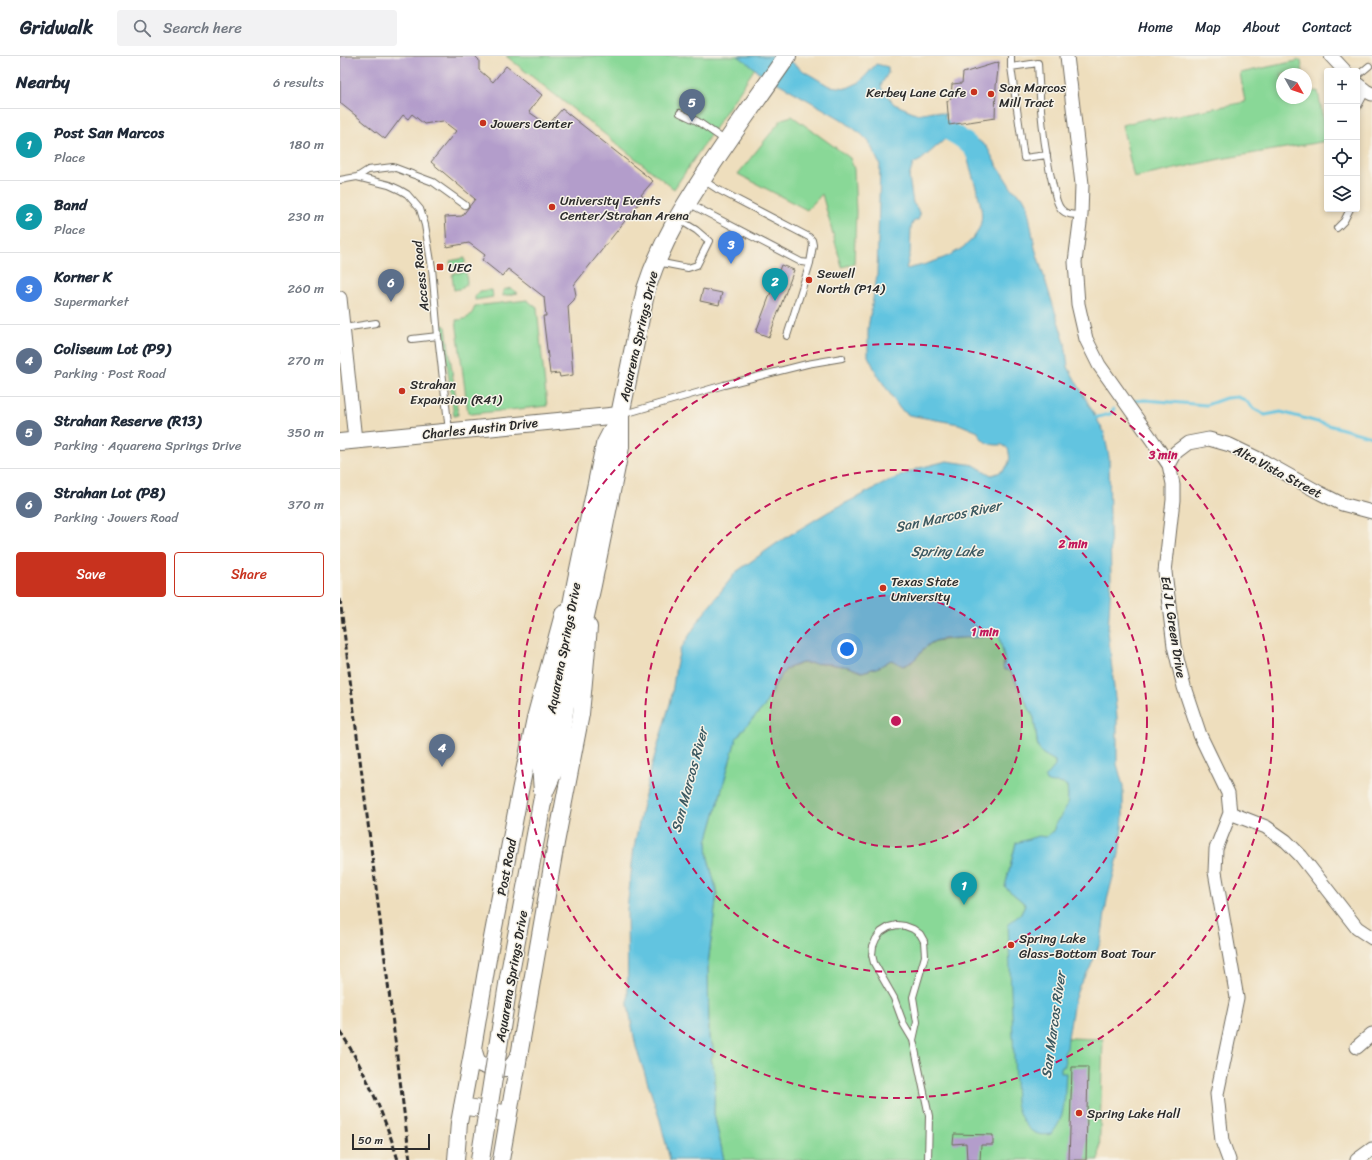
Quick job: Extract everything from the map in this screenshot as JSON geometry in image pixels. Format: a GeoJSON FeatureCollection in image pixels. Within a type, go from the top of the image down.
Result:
{"type":"FeatureCollection","features":[{"type":"Feature","properties":{"kind":"main road","name":"Aquarena Springs Drive"},"geometry":{"type":"LineString","coordinates":[[480,1160],[509,978],[544,792],[556,765],[584,582],[620,447],[620,415],[646,289],[668,233],[686,202],[787,56]]}},
{"type":"Feature","properties":{"kind":"street","name":"Ed J L Green Drive"},"geometry":{"type":"LineString","coordinates":[[1067,56],[1082,184],[1081,215],[1074,262],[1078,304],[1086,339],[1098,365],[1157,446],[1168,465],[1173,484],[1173,500],[1165,572],[1174,646],[1184,687],[1200,735],[1228,793],[1230,813],[1216,849],[1215,872],[1237,998],[1217,1094],[1222,1141],[1229,1160]]}},
{"type":"Feature","properties":{"kind":"street"},"geometry":{"type":"LineString","coordinates":[[1331,56],[1342,68]]}},
{"type":"Feature","properties":{"kind":"street"},"geometry":{"type":"LineString","coordinates":[[340,298],[344,328],[347,441]]}},
{"type":"Feature","properties":{"kind":"street","name":"Charles Austin Drive"},"geometry":{"type":"LineString","coordinates":[[347,441],[620,415]]}},
{"type":"Feature","properties":{"kind":"street","name":"Alta Vista Street"},"geometry":{"type":"LineString","coordinates":[[1168,465],[1176,452],[1188,443],[1209,439],[1230,445],[1263,461],[1320,494],[1342,504],[1372,512]]}},
{"type":"Feature","properties":{"kind":"street"},"geometry":{"type":"LineString","coordinates":[[501,1160],[556,843],[581,714],[584,582]]}},
{"type":"Feature","properties":{"kind":"street","name":"Post Road"},"geometry":{"type":"LineString","coordinates":[[456,1160],[459,1123],[488,960],[535,718],[561,618],[584,582]]}},
{"type":"Feature","properties":{"kind":"street"},"geometry":{"type":"LineString","coordinates":[[1230,813],[1266,826],[1286,841],[1301,856],[1357,928],[1372,938]]}},
{"type":"Feature","properties":{"kind":"street"},"geometry":{"type":"LineString","coordinates":[[1357,1047],[1372,1034]]}},
{"type":"Feature","properties":{"kind":"street"},"geometry":{"type":"LineString","coordinates":[[473,1048],[479,1064],[486,1066],[507,1068],[512,1066],[519,1054]]}},
{"type":"Feature","properties":{"kind":"street"},"geometry":{"type":"LineString","coordinates":[[462,1106],[509,1114]]}},
{"type":"Feature","properties":{"kind":"street"},"geometry":{"type":"LineString","coordinates":[[1357,1160],[1372,1149]]}},
{"type":"Feature","properties":{"kind":"lane"},"geometry":{"type":"LineString","coordinates":[[1011,56],[1024,158],[1047,155]]}},
{"type":"Feature","properties":{"kind":"lane"},"geometry":{"type":"LineString","coordinates":[[1012,67],[1038,63],[1040,99],[1049,171],[1056,199],[1061,210],[1069,215],[1081,215]]}},
{"type":"Feature","properties":{"kind":"lane"},"geometry":{"type":"LineString","coordinates":[[1360,74],[1369,66]]}},
{"type":"Feature","properties":{"kind":"lane"},"geometry":{"type":"LineString","coordinates":[[1359,104],[1365,90]]}},
{"type":"Feature","properties":{"kind":"lane"},"geometry":{"type":"LineString","coordinates":[[680,112],[727,142]]}},
{"type":"Feature","properties":{"kind":"lane"},"geometry":{"type":"LineString","coordinates":[[357,177],[368,170],[393,167],[433,182],[465,205]]}},
{"type":"Feature","properties":{"kind":"lane","name":"Access Road"},"geometry":{"type":"LineString","coordinates":[[340,180],[357,177],[400,190],[410,197],[420,209],[425,224],[432,268],[449,431]]}},
{"type":"Feature","properties":{"kind":"lane"},"geometry":{"type":"LineString","coordinates":[[702,179],[717,189],[809,237],[812,240],[813,245],[810,263],[787,336]]}},
{"type":"Feature","properties":{"kind":"lane"},"geometry":{"type":"LineString","coordinates":[[686,202],[801,262],[810,263]]}},
{"type":"Feature","properties":{"kind":"lane"},"geometry":{"type":"LineString","coordinates":[[1337,228],[1344,222],[1349,212]]}},
{"type":"Feature","properties":{"kind":"lane"},"geometry":{"type":"LineString","coordinates":[[656,262],[688,268],[697,264],[709,241],[696,230],[677,218]]}},
{"type":"Feature","properties":{"kind":"lane"},"geometry":{"type":"LineString","coordinates":[[344,328],[376,323]]}},
{"type":"Feature","properties":{"kind":"lane"},"geometry":{"type":"LineString","coordinates":[[412,338],[438,336]]}},
{"type":"Feature","properties":{"kind":"lane"},"geometry":{"type":"LineString","coordinates":[[620,415],[724,385],[807,364],[842,358]]}},
{"type":"Feature","properties":{"kind":"lane"},"geometry":{"type":"LineString","coordinates":[[913,1040],[917,1022],[914,997],[925,956],[924,941],[920,934],[913,929],[897,925],[888,927],[876,938],[872,955],[874,963],[894,998],[904,1025],[913,1040],[929,1116],[928,1160]]}},
{"type":"Feature","properties":{"kind":"green space"},"geometry":{"type":"Polygon","coordinates":[[[506,56],[763,56],[674,189],[506,56]]]}},
{"type":"Feature","properties":{"kind":"green space"},"geometry":{"type":"Polygon","coordinates":[[[1301,60],[1302,68],[1276,68],[1276,104],[1312,104],[1312,92],[1318,91],[1324,124],[1324,142],[1220,159],[1134,178],[1122,125],[1149,118],[1153,120],[1245,102],[1240,73],[1301,60]]]}},
{"type":"Feature","properties":{"kind":"green space"},"geometry":{"type":"Polygon","coordinates":[[[792,116],[850,158],[854,169],[856,212],[854,264],[842,267],[822,194],[807,210],[738,174],[782,119],[792,116]]]}},
{"type":"Feature","properties":{"kind":"green space"},"geometry":{"type":"Polygon","coordinates":[[[465,258],[465,263],[463,265],[451,266],[450,261],[465,258]]]}},
{"type":"Feature","properties":{"kind":"green space"},"geometry":{"type":"Polygon","coordinates":[[[466,272],[467,283],[463,288],[454,290],[452,275],[454,273],[466,272]]]}},
{"type":"Feature","properties":{"kind":"green space"},"geometry":{"type":"Polygon","coordinates":[[[511,288],[518,293],[503,296],[503,290],[511,288]]]}},
{"type":"Feature","properties":{"kind":"green space"},"geometry":{"type":"Polygon","coordinates":[[[492,290],[493,297],[475,300],[475,297],[480,291],[492,290]]]}},
{"type":"Feature","properties":{"kind":"green space"},"geometry":{"type":"Polygon","coordinates":[[[527,300],[537,308],[547,406],[471,414],[468,413],[456,320],[468,317],[475,306],[527,300]]]}},
{"type":"Feature","properties":{"kind":"green space"},"geometry":{"type":"Polygon","coordinates":[[[444,325],[446,327],[458,415],[454,416],[442,326],[444,325]]]}},
{"type":"Feature","properties":{"kind":"green space"},"geometry":{"type":"Polygon","coordinates":[[[993,634],[999,636],[1005,661],[1003,663],[1004,669],[1011,672],[1034,718],[1038,748],[1055,761],[1058,775],[1067,786],[1067,805],[1054,830],[1046,837],[1016,843],[1005,887],[1025,904],[1021,914],[1068,1038],[1103,1039],[1099,1160],[724,1160],[714,1114],[715,1073],[711,1059],[713,1045],[709,1038],[708,964],[717,893],[708,858],[707,842],[736,739],[764,707],[776,683],[786,669],[802,663],[829,664],[849,667],[862,672],[879,667],[891,660],[911,663],[928,645],[935,641],[993,634]]]}},
{"type":"Feature","properties":{"kind":"water","name":"Spring Lake"},"geometry":{"type":"Polygon","coordinates":[[[738,56],[784,56],[802,70],[829,86],[847,88],[860,82],[876,64],[888,67],[888,73],[881,85],[882,89],[894,104],[918,114],[933,111],[945,114],[946,130],[944,140],[921,160],[913,164],[909,177],[913,203],[920,215],[918,220],[913,222],[911,228],[910,254],[906,269],[944,258],[968,243],[976,234],[981,222],[981,208],[966,152],[978,140],[987,147],[1012,189],[1022,196],[1027,204],[1035,248],[1065,343],[1068,367],[1104,432],[1109,457],[1111,582],[1108,631],[1117,717],[1117,764],[1123,786],[1123,819],[1119,854],[1107,900],[1101,941],[1090,968],[1079,986],[1074,1001],[1067,1048],[1064,1053],[1065,1066],[1061,1067],[1061,1073],[1066,1073],[1064,1105],[1060,1121],[1051,1134],[1037,1134],[1027,1127],[1020,1116],[1016,1103],[1008,924],[1021,914],[1025,904],[1005,887],[1016,843],[1038,836],[1046,837],[1054,830],[1067,805],[1067,786],[1046,781],[1045,778],[1055,766],[1055,761],[1043,754],[1038,748],[1034,718],[1011,672],[1003,667],[1005,661],[999,636],[994,634],[983,637],[935,641],[927,646],[913,661],[903,666],[891,660],[879,667],[862,672],[849,667],[829,664],[802,663],[786,669],[776,683],[764,707],[736,739],[707,842],[708,858],[717,893],[708,964],[709,1038],[713,1048],[711,1059],[715,1073],[714,1114],[724,1160],[670,1160],[660,1120],[636,1047],[628,1005],[627,909],[634,847],[649,775],[671,700],[680,650],[701,617],[736,572],[780,541],[828,512],[887,482],[919,468],[947,461],[974,465],[991,475],[1002,471],[1008,465],[1010,458],[1009,451],[1006,447],[988,443],[981,438],[978,432],[959,424],[909,415],[900,409],[877,374],[868,356],[868,328],[877,275],[880,165],[869,142],[861,134],[841,119],[757,71],[738,56]]]}},
{"type":"Feature","properties":{"kind":"building"},"geometry":{"type":"Polygon","coordinates":[[[340,56],[475,56],[479,60],[479,70],[493,82],[506,66],[542,95],[529,112],[548,125],[562,109],[653,181],[641,195],[644,197],[574,285],[576,295],[574,300],[568,306],[573,375],[560,377],[559,373],[550,374],[543,316],[546,316],[544,297],[508,269],[502,276],[482,260],[485,255],[469,243],[447,247],[445,217],[462,216],[475,199],[431,162],[456,131],[443,121],[424,124],[412,114],[408,119],[403,115],[385,139],[340,103],[340,56]]]}},
{"type":"Feature","properties":{"kind":"building","name":"Kerbey Lane Cafe"},"geometry":{"type":"Polygon","coordinates":[[[999,62],[996,86],[995,118],[949,125],[947,101],[951,98],[952,84],[962,83],[963,73],[999,62]]]}},
{"type":"Feature","properties":{"kind":"building"},"geometry":{"type":"Polygon","coordinates":[[[781,265],[794,270],[769,337],[756,332],[781,265]]]}},
{"type":"Feature","properties":{"kind":"building"},"geometry":{"type":"Polygon","coordinates":[[[703,289],[722,293],[719,305],[700,301],[703,289]]]}},
{"type":"Feature","properties":{"kind":"building","name":"Spring Lake Hall"},"geometry":{"type":"Polygon","coordinates":[[[1072,1067],[1088,1067],[1086,1160],[1069,1160],[1072,1067]]]}},
{"type":"Feature","properties":{"kind":"building"},"geometry":{"type":"Polygon","coordinates":[[[954,1134],[993,1135],[993,1145],[981,1145],[980,1160],[967,1160],[966,1143],[953,1144],[954,1134]]]}},
{"type":"Feature","properties":{"kind":"waterway","name":"San Marcos River"},"geometry":{"type":"LineString","coordinates":[[921,127],[941,128],[963,140],[975,152],[984,170]]}},
{"type":"Feature","properties":{"kind":"waterway"},"geometry":{"type":"LineString","coordinates":[[1134,401],[1145,400],[1206,405],[1226,398],[1238,397],[1245,400],[1254,409],[1265,415],[1281,412],[1372,437]]}},
{"type":"Feature","properties":{"kind":"waterway"},"geometry":{"type":"LineString","coordinates":[[1094,418],[1110,414],[1114,409]]}},
{"type":"Feature","properties":{"kind":"railway"},"geometry":{"type":"LineString","coordinates":[[340,599],[410,1160]]}},
{"type":"Feature","properties":{"kind":"railway"},"geometry":{"type":"LineString","coordinates":[[340,1031],[358,1062],[373,1093],[387,1126],[398,1160]]}},
{"type":"Feature","properties":{"kind":"place","name":"Kerbey Lane Cafe"},"geometry":{"type":"Point","coordinates":[974,92]}},
{"type":"Feature","properties":{"kind":"place","name":"San Marcos Mill Tract"},"geometry":{"type":"Point","coordinates":[991,94]}},
{"type":"Feature","properties":{"kind":"place","name":"Strahan Reserve (R13)"},"geometry":{"type":"Point","coordinates":[692,122]}},
{"type":"Feature","properties":{"kind":"place","name":"Jowers Center"},"geometry":{"type":"Point","coordinates":[483,123]}},
{"type":"Feature","properties":{"kind":"place","name":"University Events Center/Strahan Arena"},"geometry":{"type":"Point","coordinates":[552,207]}},
{"type":"Feature","properties":{"kind":"place","name":"Korner K"},"geometry":{"type":"Point","coordinates":[731,264]}},
{"type":"Feature","properties":{"kind":"place","name":"UEC"},"geometry":{"type":"Point","coordinates":[440,267]}},
{"type":"Feature","properties":{"kind":"place","name":"Sewell North (P14)"},"geometry":{"type":"Point","coordinates":[809,280]}},
{"type":"Feature","properties":{"kind":"place","name":"Band"},"geometry":{"type":"Point","coordinates":[775,301]}},
{"type":"Feature","properties":{"kind":"place","name":"Strahan Lot (P8)"},"geometry":{"type":"Point","coordinates":[391,302]}},
{"type":"Feature","properties":{"kind":"place","name":"Strahan Expansion (R41)"},"geometry":{"type":"Point","coordinates":[402,391]}},
{"type":"Feature","properties":{"kind":"place","name":"Texas State University"},"geometry":{"type":"Point","coordinates":[883,588]}},
{"type":"Feature","properties":{"kind":"place","name":"Coliseum Lot (P9)"},"geometry":{"type":"Point","coordinates":[442,767]}},
{"type":"Feature","properties":{"kind":"place","name":"Post San Marcos"},"geometry":{"type":"Point","coordinates":[964,905]}},
{"type":"Feature","properties":{"kind":"place","name":"Spring Lake Glass-Bottom Boat Tour"},"geometry":{"type":"Point","coordinates":[1011,945]}},
{"type":"Feature","properties":{"kind":"place","name":"Spring Lake Hall"},"geometry":{"type":"Point","coordinates":[1079,1113]}}]}
